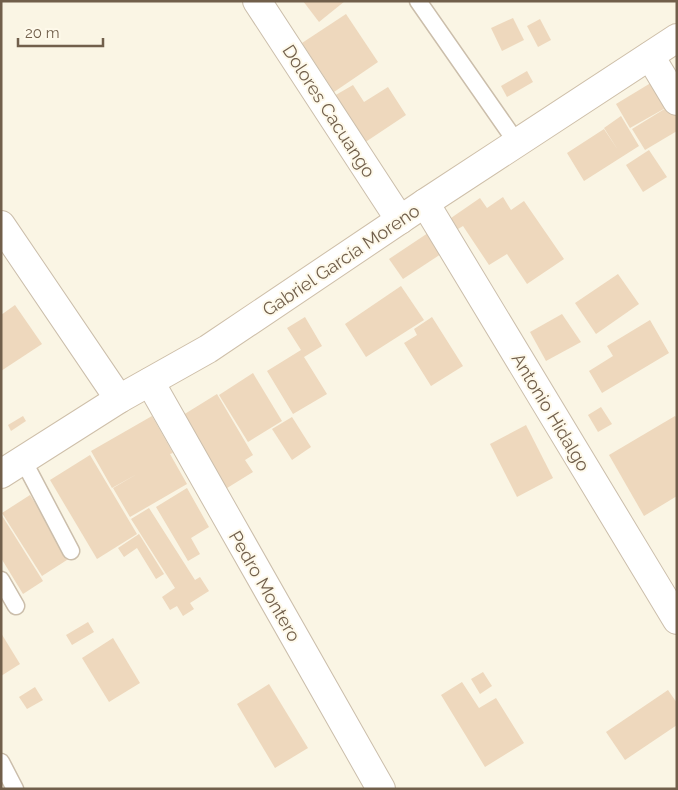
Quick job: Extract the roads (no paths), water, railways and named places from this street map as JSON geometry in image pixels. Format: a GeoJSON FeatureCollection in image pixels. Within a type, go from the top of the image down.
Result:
{"type":"FeatureCollection","features":[{"type":"Feature","properties":{"kind":"street","name":"Dolores Cacuango"},"geometry":{"type":"LineString","coordinates":[[257,1],[400,220]]}},
{"type":"Feature","properties":{"kind":"street","name":"Gabriel García Moreno"},"geometry":{"type":"LineString","coordinates":[[12,467],[120,399],[208,349],[425,203],[677,38]]}},
{"type":"Feature","properties":{"kind":"street"},"geometry":{"type":"LineString","coordinates":[[650,56],[677,102]]}},
{"type":"Feature","properties":{"kind":"street","name":"Antonio Hidalgo"},"geometry":{"type":"LineString","coordinates":[[425,203],[677,620]]}},
{"type":"Feature","properties":{"kind":"street"},"geometry":{"type":"LineString","coordinates":[[3,231],[120,399]]}},
{"type":"Feature","properties":{"kind":"street","name":"Pedro Montero"},"geometry":{"type":"LineString","coordinates":[[150,382],[382,789]]}},
{"type":"Feature","properties":{"kind":"lane"},"geometry":{"type":"LineString","coordinates":[[418,1],[518,143]]}},
{"type":"Feature","properties":{"kind":"lane"},"geometry":{"type":"LineString","coordinates":[[12,467],[71,551]]}},
{"type":"Feature","properties":{"kind":"lane"},"geometry":{"type":"LineString","coordinates":[[1,580],[16,606]]}},
{"type":"Feature","properties":{"kind":"lane"},"geometry":{"type":"LineString","coordinates":[[1,762],[15,789]]}}]}
